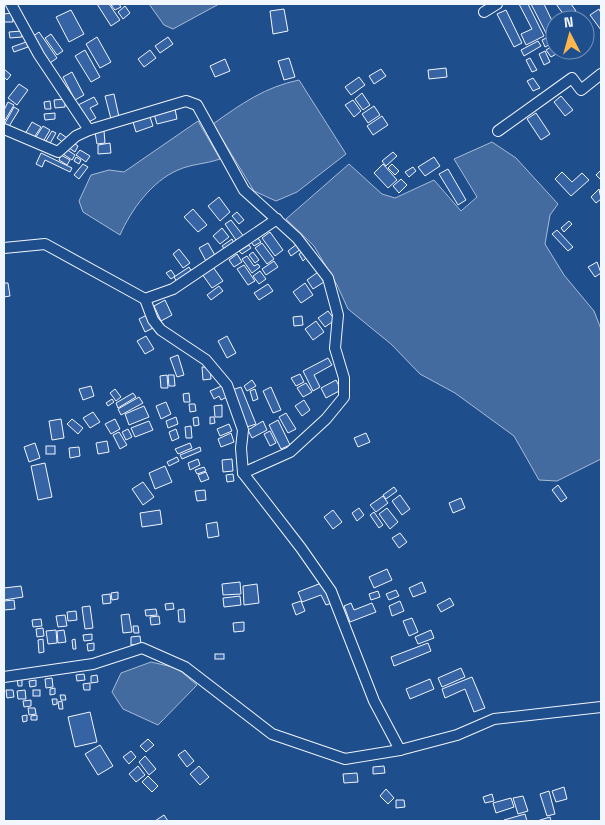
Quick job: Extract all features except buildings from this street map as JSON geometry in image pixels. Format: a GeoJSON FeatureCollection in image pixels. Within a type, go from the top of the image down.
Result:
{"type":"FeatureCollection","features":[{"type":"Feature","properties":{"kind":"street"},"geometry":{"type":"LineString","coordinates":[[11,4],[39,55],[89,130]]}},
{"type":"Feature","properties":{"kind":"street"},"geometry":{"type":"LineString","coordinates":[[484,12],[497,4]]}},
{"type":"Feature","properties":{"kind":"street"},"geometry":{"type":"LineString","coordinates":[[498,131],[572,78],[580,90],[601,74]]}},
{"type":"Feature","properties":{"kind":"street"},"geometry":{"type":"LineString","coordinates":[[4,129],[58,152],[76,136],[89,130],[120,123],[186,101],[197,105],[244,190],[296,238],[328,278],[338,315],[335,348],[344,378],[344,397],[326,419],[290,452],[243,473]]}},
{"type":"Feature","properties":{"kind":"street"},"geometry":{"type":"LineString","coordinates":[[145,299],[173,289],[277,219]]}},
{"type":"Feature","properties":{"kind":"street"},"geometry":{"type":"LineString","coordinates":[[4,248],[45,244],[145,299],[153,320],[161,330],[206,360],[227,385],[244,430],[241,448],[243,473],[301,548],[331,591],[349,631],[374,701],[400,750]]}},
{"type":"Feature","properties":{"kind":"street"},"geometry":{"type":"LineString","coordinates":[[4,677],[93,664],[142,648],[185,667],[272,734],[345,759],[400,750],[457,735],[494,719],[601,707]]}},
{"type":"Feature","properties":{"kind":"water"},"geometry":{"type":"Polygon","coordinates":[[[149,4],[219,4],[173,29],[164,25],[149,4]]]}},
{"type":"Feature","properties":{"kind":"water"},"geometry":{"type":"Polygon","coordinates":[[[299,80],[346,154],[297,192],[276,201],[254,191],[213,124],[264,92],[299,80]]]}},
{"type":"Feature","properties":{"kind":"water"},"geometry":{"type":"Polygon","coordinates":[[[198,121],[220,159],[183,168],[160,181],[136,206],[120,235],[83,212],[79,201],[91,175],[109,170],[124,172],[198,121]]]}},
{"type":"Feature","properties":{"kind":"water"},"geometry":{"type":"Polygon","coordinates":[[[492,142],[516,158],[558,204],[550,215],[545,244],[564,275],[594,311],[601,329],[601,459],[557,481],[539,480],[514,436],[455,393],[420,374],[391,344],[348,309],[337,285],[314,246],[286,219],[349,164],[382,194],[395,198],[434,180],[461,211],[477,197],[454,159],[492,142]]]}},
{"type":"Feature","properties":{"kind":"water"},"geometry":{"type":"Polygon","coordinates":[[[151,662],[177,668],[197,685],[158,725],[123,709],[112,692],[121,673],[151,662]]]}}]}
